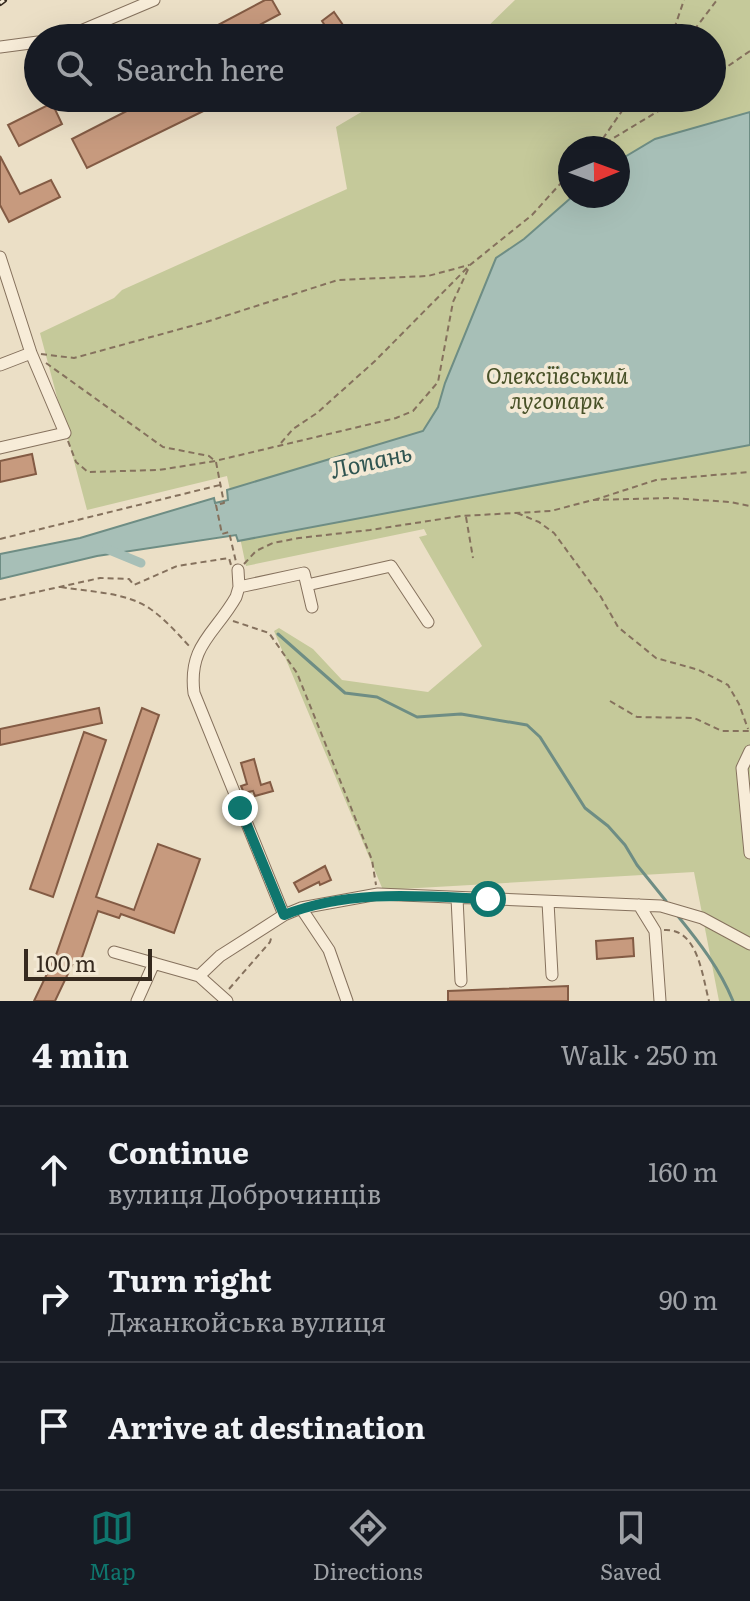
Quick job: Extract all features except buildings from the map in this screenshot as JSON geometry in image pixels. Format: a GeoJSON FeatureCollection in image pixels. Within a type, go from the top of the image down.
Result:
{"type":"FeatureCollection","features":[{"type":"Feature","properties":{"kind":"street"},"geometry":{"type":"LineString","coordinates":[[97,24],[154,0]]}},
{"type":"Feature","properties":{"kind":"street"},"geometry":{"type":"LineString","coordinates":[[0,47],[24,44]]}},
{"type":"Feature","properties":{"kind":"street"},"geometry":{"type":"LineString","coordinates":[[0,257],[5,293],[65,433],[0,448]]}},
{"type":"Feature","properties":{"kind":"street"},"geometry":{"type":"LineString","coordinates":[[0,365],[31,353]]}},
{"type":"Feature","properties":{"kind":"street"},"geometry":{"type":"LineString","coordinates":[[307,585],[391,566],[428,622]]}},
{"type":"Feature","properties":{"kind":"street"},"geometry":{"type":"LineString","coordinates":[[238,570],[236,597],[196,654],[192,680],[197,702],[281,917]]}},
{"type":"Feature","properties":{"kind":"street"},"geometry":{"type":"LineString","coordinates":[[239,587],[304,573],[312,607]]}},
{"type":"Feature","properties":{"kind":"street"},"geometry":{"type":"LineString","coordinates":[[750,751],[742,768],[750,853]]}},
{"type":"Feature","properties":{"kind":"street"},"geometry":{"type":"LineString","coordinates":[[199,976],[220,956],[281,917],[301,908],[378,894],[669,908],[702,918],[750,944]]}},
{"type":"Feature","properties":{"kind":"street"},"geometry":{"type":"LineString","coordinates":[[457,898],[461,981]]}},
{"type":"Feature","properties":{"kind":"street"},"geometry":{"type":"LineString","coordinates":[[548,902],[552,975]]}},
{"type":"Feature","properties":{"kind":"street"},"geometry":{"type":"LineString","coordinates":[[639,905],[655,931],[660,1001]]}},
{"type":"Feature","properties":{"kind":"street"},"geometry":{"type":"LineString","coordinates":[[301,908],[329,950],[347,1001]]}},
{"type":"Feature","properties":{"kind":"street"},"geometry":{"type":"LineString","coordinates":[[114,952],[199,976],[228,996]]}},
{"type":"Feature","properties":{"kind":"street"},"geometry":{"type":"LineString","coordinates":[[137,1001],[154,963]]}},
{"type":"Feature","properties":{"kind":"path"},"geometry":{"type":"LineString","coordinates":[[676,24],[684,0]]}},
{"type":"Feature","properties":{"kind":"path"},"geometry":{"type":"LineString","coordinates":[[699,24],[717,0]]}},
{"type":"Feature","properties":{"kind":"path"},"geometry":{"type":"LineString","coordinates":[[726,67],[750,51]]}},
{"type":"Feature","properties":{"kind":"path"},"geometry":{"type":"LineString","coordinates":[[604,136],[621,112]]}},
{"type":"Feature","properties":{"kind":"path"},"geometry":{"type":"LineString","coordinates":[[616,136],[656,112]]}},
{"type":"Feature","properties":{"kind":"path"},"geometry":{"type":"LineString","coordinates":[[280,444],[293,429],[317,413],[375,361],[470,265],[532,215],[558,186]]}},
{"type":"Feature","properties":{"kind":"path"},"geometry":{"type":"LineString","coordinates":[[31,353],[74,358],[206,322],[338,280],[428,276],[470,265]]}},
{"type":"Feature","properties":{"kind":"path"},"geometry":{"type":"LineString","coordinates":[[65,433],[76,462],[88,472],[159,470],[215,461],[396,418],[413,411],[438,382],[453,302],[470,265]]}},
{"type":"Feature","properties":{"kind":"path"},"geometry":{"type":"LineString","coordinates":[[31,353],[163,447],[209,456],[215,461],[224,503],[216,505],[222,534],[229,532],[235,554]]}},
{"type":"Feature","properties":{"kind":"path"},"geometry":{"type":"LineString","coordinates":[[0,600],[100,578],[129,579],[134,585],[177,566],[229,558],[233,572],[256,551],[273,543],[466,515],[551,511],[656,480],[750,472]]}},
{"type":"Feature","properties":{"kind":"path"},"geometry":{"type":"LineString","coordinates":[[0,539],[220,485]]}},
{"type":"Feature","properties":{"kind":"path"},"geometry":{"type":"LineString","coordinates":[[593,500],[670,498],[750,506]]}},
{"type":"Feature","properties":{"kind":"path"},"geometry":{"type":"LineString","coordinates":[[515,512],[539,522],[554,533],[601,597],[618,627],[656,658],[699,670],[728,685],[749,730],[722,731],[694,718],[637,717],[610,701]]}},
{"type":"Feature","properties":{"kind":"path"},"geometry":{"type":"LineString","coordinates":[[466,515],[473,558]]}},
{"type":"Feature","properties":{"kind":"path"},"geometry":{"type":"LineString","coordinates":[[56,586],[116,596],[146,606],[162,618],[196,654]]}},
{"type":"Feature","properties":{"kind":"path"},"geometry":{"type":"LineString","coordinates":[[224,617],[269,633],[297,673],[372,860],[378,894]]}},
{"type":"Feature","properties":{"kind":"path"},"geometry":{"type":"LineString","coordinates":[[228,996],[270,942],[281,917]]}},
{"type":"Feature","properties":{"kind":"path"},"geometry":{"type":"LineString","coordinates":[[655,931],[676,929],[686,936],[695,952],[709,1001]]}},
{"type":"Feature","properties":{"kind":"green space","name":"Олексіївський лугопарк"},"geometry":{"type":"Polygon","coordinates":[[[515,0],[750,0],[750,1001],[719,1001],[694,872],[383,890],[274,631],[279,628],[313,649],[342,680],[428,692],[482,646],[419,537],[427,535],[424,529],[246,566],[227,476],[87,510],[40,333],[114,298],[122,290],[347,189],[336,127],[361,112],[726,112],[726,24],[490,24],[515,0]]]}},
{"type":"Feature","properties":{"kind":"water","name":"Лопань"},"geometry":{"type":"Polygon","coordinates":[[[750,112],[750,445],[238,541],[236,535],[97,556],[0,579],[0,554],[80,538],[214,498],[215,503],[228,500],[227,490],[423,431],[438,407],[496,258],[524,239],[559,208],[630,208],[630,154],[655,139],[750,112]]]}},
{"type":"Feature","properties":{"kind":"waterway"},"geometry":{"type":"LineString","coordinates":[[107,549],[141,563]]}},
{"type":"Feature","properties":{"kind":"waterway"},"geometry":{"type":"LineString","coordinates":[[278,634],[345,693],[377,697],[417,717],[461,714],[527,725],[540,737],[585,808],[608,826],[625,845],[666,901]]}},
{"type":"Feature","properties":{"kind":"waterway"},"geometry":{"type":"LineString","coordinates":[[677,915],[715,967],[733,1001]]}},
{"type":"Feature","properties":{"kind":"railway"},"geometry":{"type":"LineString","coordinates":[[0,3],[4,0]]}},
{"type":"Feature","properties":{"kind":"route"},"geometry":{"type":"LineString","coordinates":[[240,808],[284,915],[301,908],[378,894],[488,899]]}}]}
